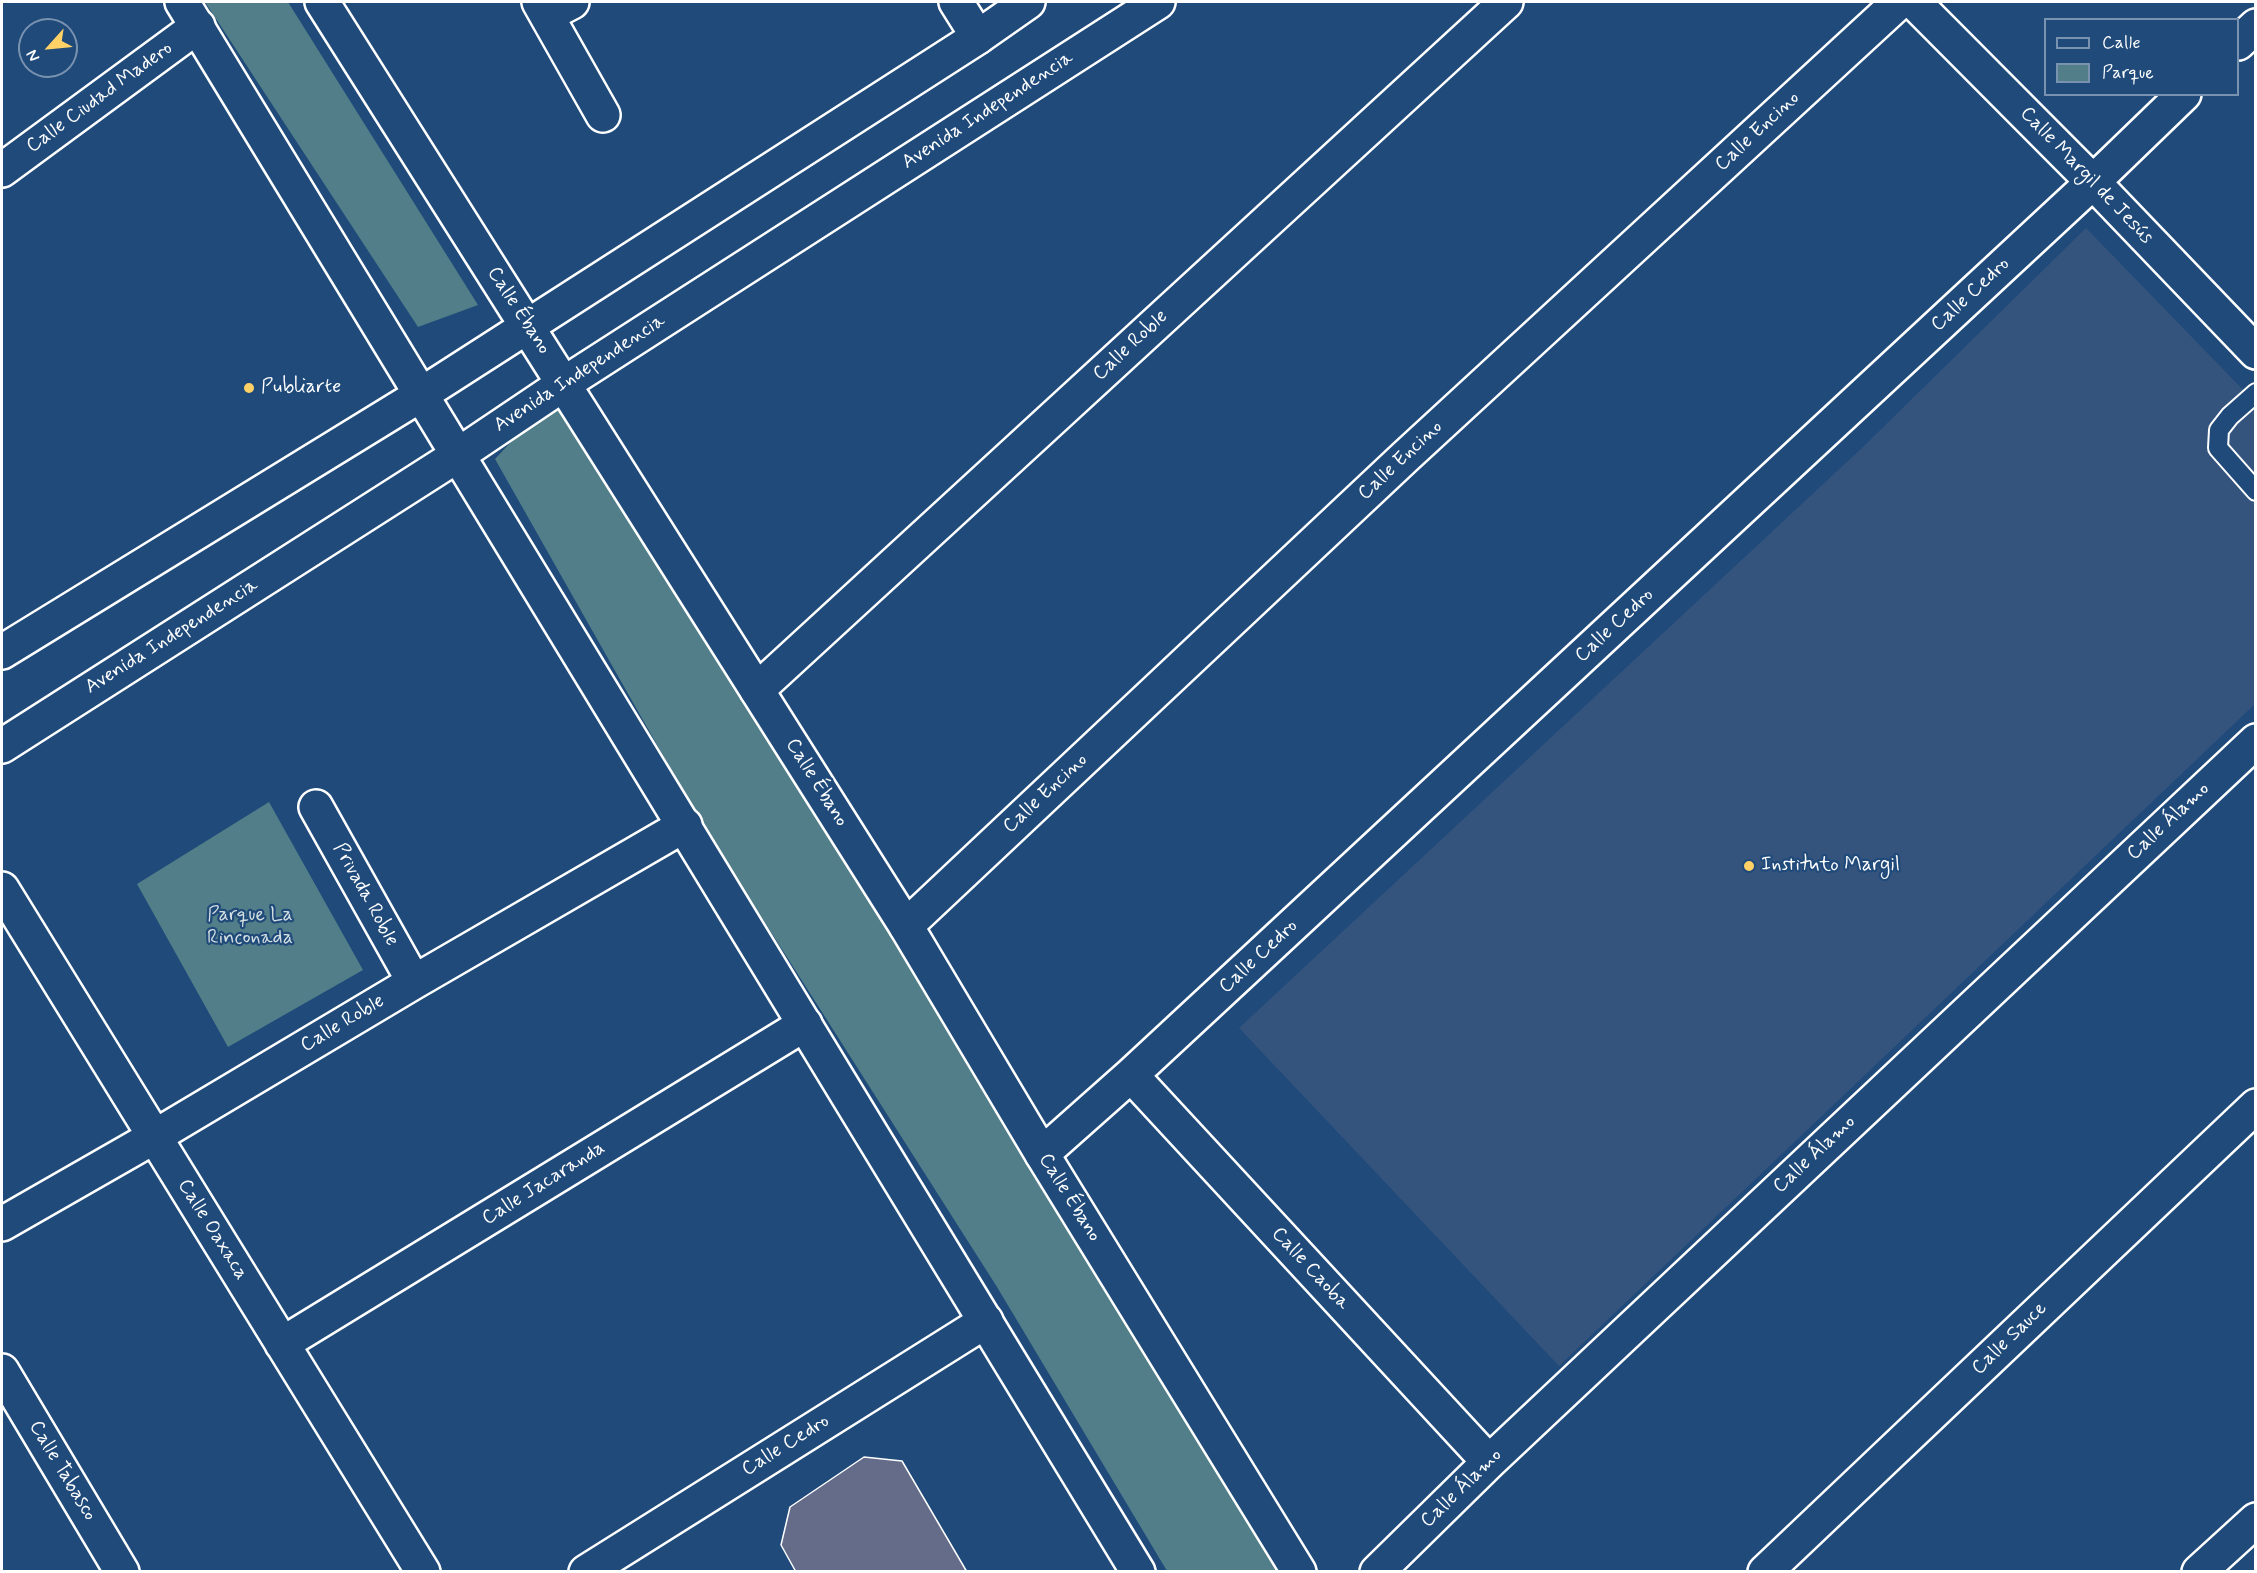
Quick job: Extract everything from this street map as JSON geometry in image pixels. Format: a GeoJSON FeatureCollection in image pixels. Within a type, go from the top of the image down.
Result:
{"type":"FeatureCollection","features":[{"type":"Feature","properties":{"kind":"street","name":"Calle Ébano"},"geometry":{"type":"LineString","coordinates":[[322,2],[906,926],[1042,1154],[1299,1572]]}},
{"type":"Feature","properties":{"kind":"street"},"geometry":{"type":"LineString","coordinates":[[956,2],[978,37]]}},
{"type":"Feature","properties":{"kind":"street"},"geometry":{"type":"LineString","coordinates":[[2,652],[422,393],[978,37],[1028,2]]}},
{"type":"Feature","properties":{"kind":"street","name":"Avenida Independencia"},"geometry":{"type":"LineString","coordinates":[[2,746],[458,455],[564,383],[1158,2]]}},
{"type":"Feature","properties":{"kind":"street","name":"Calle Roble"},"geometry":{"type":"LineString","coordinates":[[757,690],[1506,2]]}},
{"type":"Feature","properties":{"kind":"street","name":"Calle Encino"},"geometry":{"type":"LineString","coordinates":[[906,926],[1405,457],[1899,2]]}},
{"type":"Feature","properties":{"kind":"street","name":"Calle Margil de Jesús"},"geometry":{"type":"LineString","coordinates":[[1914,2],[2093,182],[2256,352]]}},
{"type":"Feature","properties":{"kind":"street"},"geometry":{"type":"LineString","coordinates":[[553,6],[603,115]]}},
{"type":"Feature","properties":{"kind":"street"},"geometry":{"type":"LineString","coordinates":[[190,14],[1138,1572]]}},
{"type":"Feature","properties":{"kind":"street","name":"Calle Ciudad Madero"},"geometry":{"type":"LineString","coordinates":[[2,170],[190,14]]}},
{"type":"Feature","properties":{"kind":"street"},"geometry":{"type":"LineString","coordinates":[[2239,42],[2256,26]]}},
{"type":"Feature","properties":{"kind":"street","name":"Calle Cedro"},"geometry":{"type":"LineString","coordinates":[[1042,1154],[1131,1075],[2093,182],[2182,96]]}},
{"type":"Feature","properties":{"kind":"street","name":"Calle Álamo"},"geometry":{"type":"LineString","coordinates":[[1377,1572],[1490,1462],[2256,741]]}},
{"type":"Feature","properties":{"kind":"street","name":"Privada Roble"},"geometry":{"type":"LineString","coordinates":[[316,807],[414,982]]}},
{"type":"Feature","properties":{"kind":"street","name":"Calle Roble"},"geometry":{"type":"LineString","coordinates":[[2,1224],[685,825]]}},
{"type":"Feature","properties":{"kind":"street","name":"Calle Oaxaca"},"geometry":{"type":"LineString","coordinates":[[2,889],[423,1572]]}},
{"type":"Feature","properties":{"kind":"street","name":"Calle Jacaranda"},"geometry":{"type":"LineString","coordinates":[[282,1344],[805,1024]]}},
{"type":"Feature","properties":{"kind":"street","name":"Calle Caoba"},"geometry":{"type":"LineString","coordinates":[[1131,1075],[1490,1462]]}},
{"type":"Feature","properties":{"kind":"street","name":"Calle Sauce"},"geometry":{"type":"LineString","coordinates":[[1765,1572],[2256,1106]]}},
{"type":"Feature","properties":{"kind":"street","name":"Calle Cedro"},"geometry":{"type":"LineString","coordinates":[[586,1572],[986,1322]]}},
{"type":"Feature","properties":{"kind":"street","name":"Calle Tabasco"},"geometry":{"type":"LineString","coordinates":[[2,1371],[122,1572]]}},
{"type":"Feature","properties":{"kind":"street"},"geometry":{"type":"LineString","coordinates":[[2199,1572],[2252,1529]]}},
{"type":"Feature","properties":{"kind":"lane"},"geometry":{"type":"LineString","coordinates":[[2256,393],[2230,416],[2219,430],[2218,447],[2256,491]]}},
{"type":"Feature","properties":{"kind":"shaded area","name":"Instituto Margil"},"geometry":{"type":"Polygon","coordinates":[[[2086,228],[2255,402],[2255,704],[1559,1366],[1239,1028],[1864,446],[2086,228]]]}},
{"type":"Feature","properties":{"kind":"green space"},"geometry":{"type":"Polygon","coordinates":[[[205,2],[288,2],[478,305],[418,327],[205,2]]]}},
{"type":"Feature","properties":{"kind":"green space"},"geometry":{"type":"Polygon","coordinates":[[[552,398],[744,687],[1286,1571],[1167,1571],[997,1287],[699,819],[495,459],[552,398]]]}},
{"type":"Feature","properties":{"kind":"green space","name":"Parque La Rinconada"},"geometry":{"type":"Polygon","coordinates":[[[269,802],[363,970],[228,1047],[137,884],[269,802]]]}},
{"type":"Feature","properties":{"kind":"building"},"geometry":{"type":"Polygon","coordinates":[[[864,1457],[902,1461],[967,1572],[796,1572],[781,1545],[790,1507],[864,1457]]]}},
{"type":"Feature","properties":{"kind":"place","name":"Publiarte"},"geometry":{"type":"Point","coordinates":[249,388]}},
{"type":"Feature","properties":{"kind":"place","name":"Instituto Margil"},"geometry":{"type":"Point","coordinates":[1749,866]}}]}
